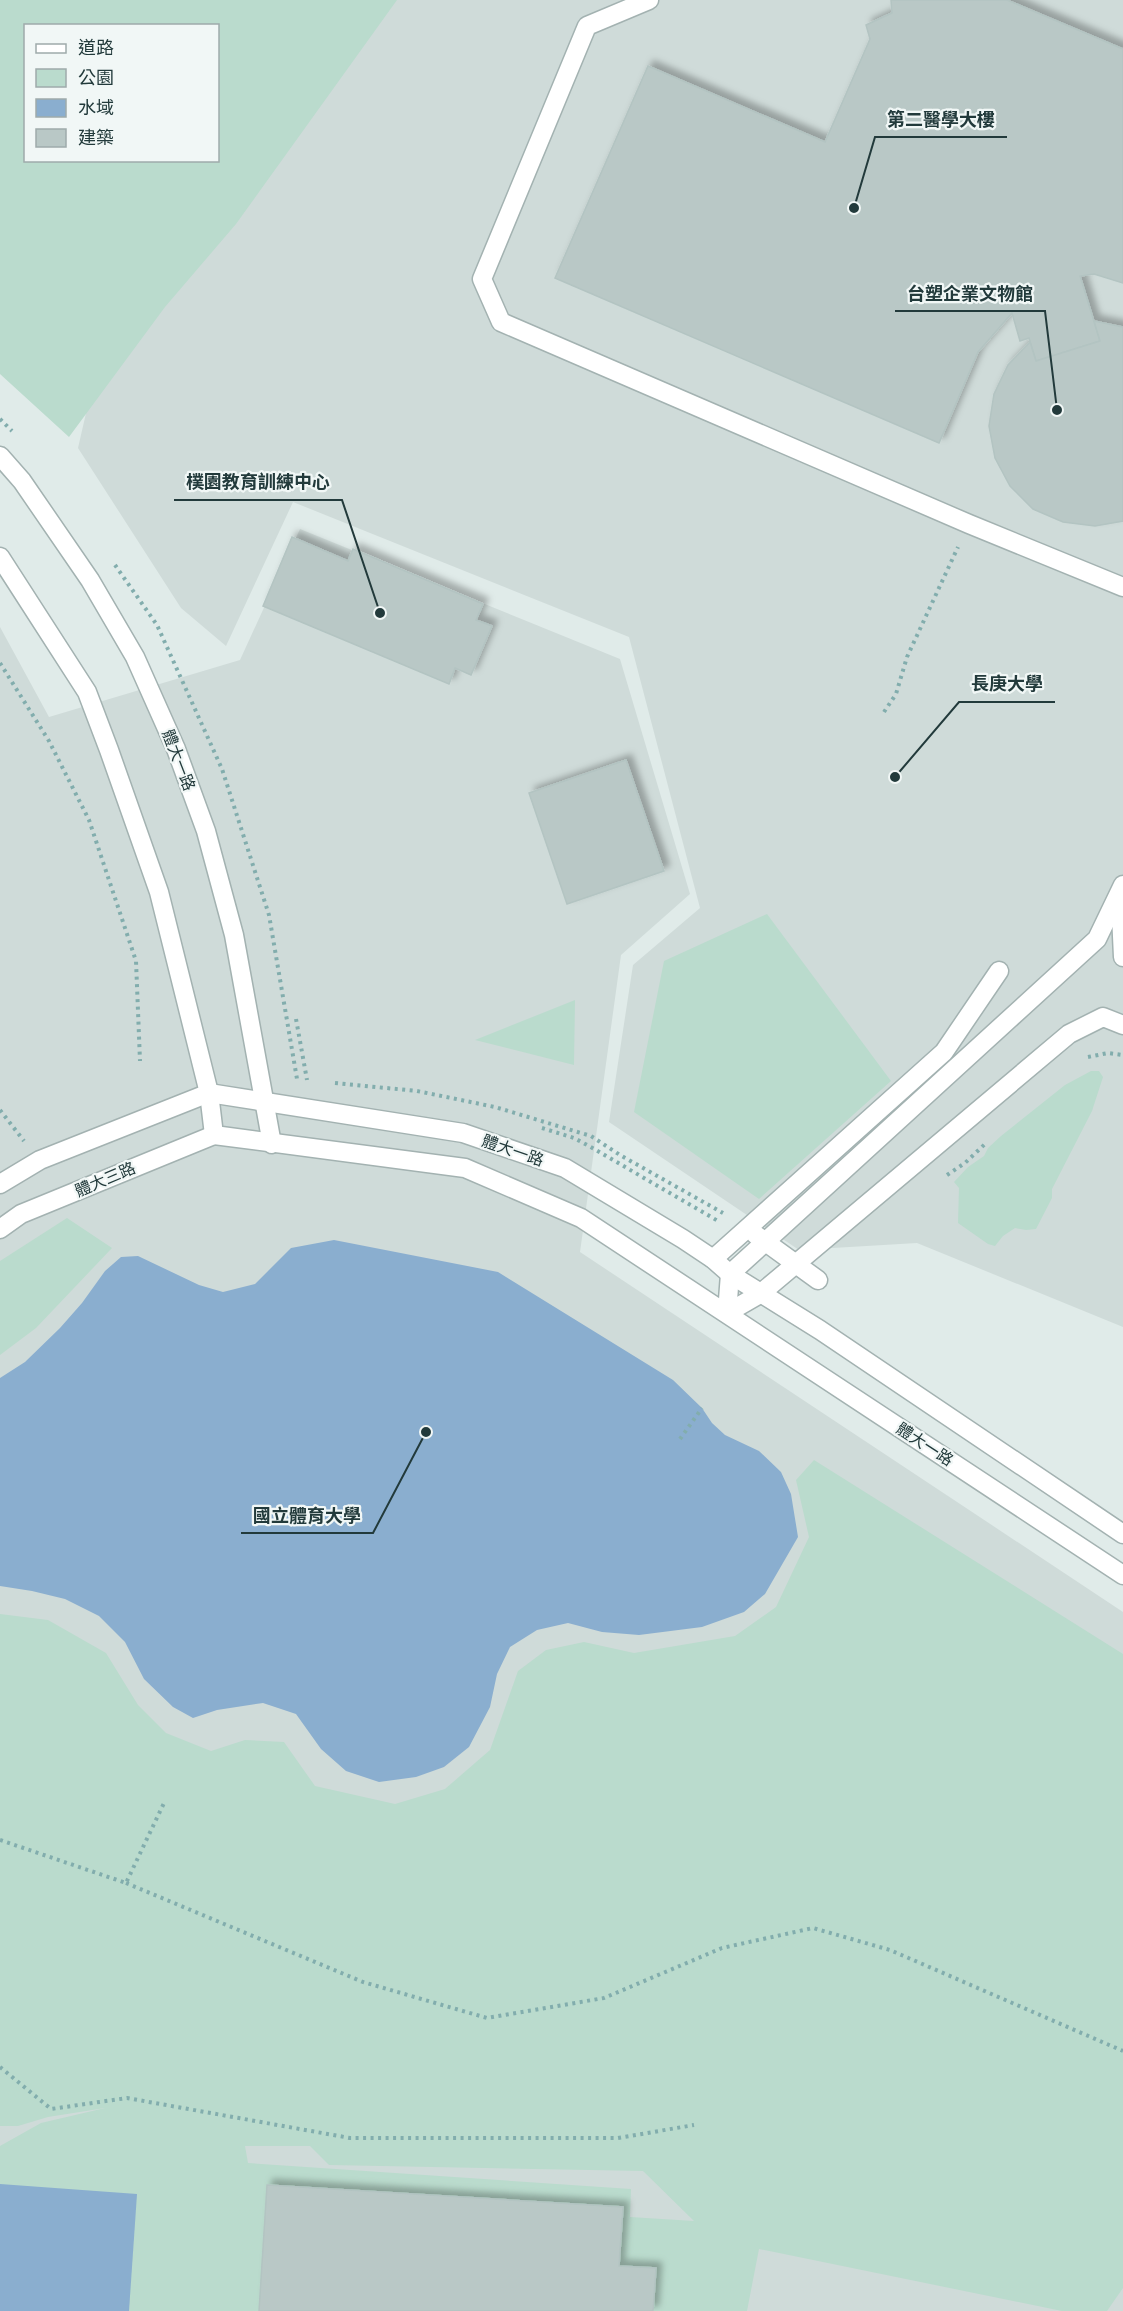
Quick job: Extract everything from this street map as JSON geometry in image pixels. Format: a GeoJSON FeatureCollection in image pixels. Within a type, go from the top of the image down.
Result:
{"type":"FeatureCollection","features":[{"type":"Feature","properties":{"kind":"street"},"geometry":{"type":"LineString","coordinates":[[649,0],[587,26],[482,279],[501,322],[969,524],[1123,587]]}},
{"type":"Feature","properties":{"kind":"street","name":"體大一路"},"geometry":{"type":"LineString","coordinates":[[0,456],[22,481],[90,580],[135,657],[177,749],[206,831],[234,935],[272,1144]]}},
{"type":"Feature","properties":{"kind":"street"},"geometry":{"type":"LineString","coordinates":[[0,557],[87,692],[159,892],[209,1093],[214,1134]]}},
{"type":"Feature","properties":{"kind":"street"},"geometry":{"type":"LineString","coordinates":[[1121,888],[1123,957]]}},
{"type":"Feature","properties":{"kind":"street"},"geometry":{"type":"LineString","coordinates":[[727,1313],[730,1274],[1097,939],[1121,888]]}},
{"type":"Feature","properties":{"kind":"street"},"geometry":{"type":"LineString","coordinates":[[713,1259],[748,1235],[944,1052],[999,971]]}},
{"type":"Feature","properties":{"kind":"street"},"geometry":{"type":"LineString","coordinates":[[727,1313],[760,1293],[1069,1034],[1103,1017],[1123,1025]]}},
{"type":"Feature","properties":{"kind":"street"},"geometry":{"type":"LineString","coordinates":[[0,1184],[40,1160],[209,1093]]}},
{"type":"Feature","properties":{"kind":"street","name":"體大一路"},"geometry":{"type":"LineString","coordinates":[[209,1093],[463,1133],[575,1174],[713,1259],[730,1274],[820,1330],[1123,1534]]}},
{"type":"Feature","properties":{"kind":"street","name":"體大一路"},"geometry":{"type":"LineString","coordinates":[[214,1134],[272,1144],[465,1168],[581,1218],[1123,1575]]}},
{"type":"Feature","properties":{"kind":"street","name":"體大三路"},"geometry":{"type":"LineString","coordinates":[[0,1229],[21,1214],[214,1134]]}},
{"type":"Feature","properties":{"kind":"street"},"geometry":{"type":"LineString","coordinates":[[748,1235],[818,1280]]}},
{"type":"Feature","properties":{"kind":"path"},"geometry":{"type":"LineString","coordinates":[[0,419],[15,434]]}},
{"type":"Feature","properties":{"kind":"path"},"geometry":{"type":"LineString","coordinates":[[884,712],[896,694],[907,657],[969,524]]}},
{"type":"Feature","properties":{"kind":"path"},"geometry":{"type":"LineString","coordinates":[[111,559],[157,625],[222,769],[269,915],[298,1087]]}},
{"type":"Feature","properties":{"kind":"path"},"geometry":{"type":"LineString","coordinates":[[0,663],[49,741],[89,820],[136,961],[140,1061]]}},
{"type":"Feature","properties":{"kind":"path"},"geometry":{"type":"LineString","coordinates":[[296,1019],[306,1080],[316,1081]]}},
{"type":"Feature","properties":{"kind":"path"},"geometry":{"type":"LineString","coordinates":[[327,1082],[417,1091],[495,1107],[591,1137],[634,1164],[697,1197],[748,1235]]}},
{"type":"Feature","properties":{"kind":"path"},"geometry":{"type":"LineString","coordinates":[[366,1092],[399,1096]]}},
{"type":"Feature","properties":{"kind":"path"},"geometry":{"type":"LineString","coordinates":[[0,1110],[40,1160]]}},
{"type":"Feature","properties":{"kind":"path"},"geometry":{"type":"LineString","coordinates":[[540,1128],[574,1138],[748,1235]]}},
{"type":"Feature","properties":{"kind":"path"},"geometry":{"type":"LineString","coordinates":[[680,1439],[702,1408]]}},
{"type":"Feature","properties":{"kind":"path"},"geometry":{"type":"LineString","coordinates":[[126,1883],[164,1803]]}},
{"type":"Feature","properties":{"kind":"path"},"geometry":{"type":"LineString","coordinates":[[0,1840],[126,1883],[363,1982],[487,2018],[604,1998],[723,1948],[813,1928],[890,1950],[1123,2051]]}},
{"type":"Feature","properties":{"kind":"path"},"geometry":{"type":"LineString","coordinates":[[0,2067],[51,2109],[127,2098],[350,2138],[618,2138],[694,2125]]}},
{"type":"Feature","properties":{"kind":"shaded area"},"geometry":{"type":"Polygon","coordinates":[[[181,0],[1123,0],[1123,1327],[917,1243],[799,1250],[609,1122],[633,965],[700,908],[629,637],[293,502],[226,646],[181,608],[78,448],[144,162],[219,162],[219,24],[215,24],[181,0]]]}},
{"type":"Feature","properties":{"kind":"shaded area"},"geometry":{"type":"Polygon","coordinates":[[[300,529],[620,659],[690,894],[621,955],[580,1252],[1123,1612],[1123,2311],[0,2311],[0,627],[49,717],[240,660],[300,529]]]}},
{"type":"Feature","properties":{"kind":"green space"},"geometry":{"type":"Polygon","coordinates":[[[0,0],[397,0],[236,224],[165,307],[69,437],[0,374],[0,0]]]}},
{"type":"Feature","properties":{"kind":"green space"},"geometry":{"type":"Polygon","coordinates":[[[767,914],[891,1081],[759,1199],[634,1112],[664,961],[767,914]]]}},
{"type":"Feature","properties":{"kind":"green space"},"geometry":{"type":"Polygon","coordinates":[[[575,1000],[574,1065],[475,1040],[575,1000]]]}},
{"type":"Feature","properties":{"kind":"green space"},"geometry":{"type":"Polygon","coordinates":[[[1091,1071],[1099,1071],[1103,1077],[1092,1111],[1052,1189],[1052,1198],[1036,1229],[1015,1228],[1003,1236],[995,1246],[988,1244],[958,1223],[959,1188],[954,1182],[968,1167],[984,1156],[988,1148],[1001,1136],[1065,1085],[1091,1071]]]}},
{"type":"Feature","properties":{"kind":"green space"},"geometry":{"type":"Polygon","coordinates":[[[67,1218],[112,1248],[36,1328],[0,1355],[0,1261],[67,1218]]]}},
{"type":"Feature","properties":{"kind":"green space"},"geometry":{"type":"Polygon","coordinates":[[[814,1460],[1123,1654],[1123,2288],[1107,2311],[1062,2311],[759,2249],[747,2311],[0,2311],[0,2146],[41,2123],[105,2108],[48,2117],[18,2126],[0,2126],[0,1614],[48,1620],[106,1653],[138,1705],[166,1733],[211,1751],[245,1740],[284,1742],[315,1786],[395,1804],[445,1789],[490,1750],[518,1671],[546,1650],[584,1642],[634,1653],[735,1636],[776,1607],[809,1537],[796,1480],[814,1460]],[[245,2146],[248,2163],[631,2189],[630,2217],[694,2221],[643,2171],[329,2165],[310,2146],[245,2146]]]}},
{"type":"Feature","properties":{"kind":"water"},"geometry":{"type":"Polygon","coordinates":[[[334,1240],[498,1272],[673,1380],[702,1408],[712,1423],[725,1435],[759,1451],[781,1472],[791,1494],[798,1537],[765,1594],[744,1612],[702,1627],[639,1635],[602,1632],[568,1623],[537,1630],[510,1647],[497,1674],[490,1707],[469,1747],[444,1767],[416,1777],[379,1782],[346,1771],[321,1749],[296,1714],[263,1703],[217,1710],[193,1718],[173,1707],[144,1679],[125,1642],[99,1616],[65,1599],[0,1586],[0,1378],[25,1362],[60,1328],[105,1271],[121,1257],[138,1256],[199,1285],[223,1292],[255,1284],[291,1248],[334,1240]]]}},
{"type":"Feature","properties":{"kind":"water"},"geometry":{"type":"Polygon","coordinates":[[[0,2184],[137,2194],[129,2311],[0,2311],[0,2184]]]}},
{"type":"Feature","properties":{"kind":"building"},"geometry":{"type":"Polygon","coordinates":[[[891,0],[1007,0],[1123,49],[1123,283],[1094,274],[1080,276],[1100,341],[1036,361],[1029,338],[1020,341],[1012,313],[978,352],[939,443],[555,278],[648,66],[825,142],[870,39],[866,25],[892,13],[891,0]]]}},
{"type":"Feature","properties":{"kind":"building"},"geometry":{"type":"Polygon","coordinates":[[[1094,321],[1123,327],[1123,521],[1095,526],[1063,522],[1033,509],[1010,486],[995,458],[989,426],[994,394],[1008,365],[1030,342],[1036,361],[1100,341],[1094,321]]]}},
{"type":"Feature","properties":{"kind":"building"},"geometry":{"type":"Polygon","coordinates":[[[292,537],[348,561],[353,549],[483,604],[476,620],[492,626],[471,675],[455,668],[449,684],[263,606],[292,537]]]}},
{"type":"Feature","properties":{"kind":"building"},"geometry":{"type":"Polygon","coordinates":[[[626,760],[664,871],[567,904],[529,793],[626,760]]]}},
{"type":"Feature","properties":{"kind":"building"},"geometry":{"type":"Polygon","coordinates":[[[267,2185],[623,2207],[619,2266],[656,2268],[653,2311],[259,2311],[267,2185]]]}},
{"type":"Feature","properties":{"kind":"place","name":"第二醫學大樓"},"geometry":{"type":"Point","coordinates":[854,208]}},
{"type":"Feature","properties":{"kind":"place","name":"台塑企業文物館"},"geometry":{"type":"Point","coordinates":[1057,410]}},
{"type":"Feature","properties":{"kind":"place","name":"樸園教育訓練中心"},"geometry":{"type":"Point","coordinates":[380,613]}},
{"type":"Feature","properties":{"kind":"place","name":"長庚大學"},"geometry":{"type":"Point","coordinates":[895,777]}},
{"type":"Feature","properties":{"kind":"place","name":"國立體育大學"},"geometry":{"type":"Point","coordinates":[426,1432]}}]}
